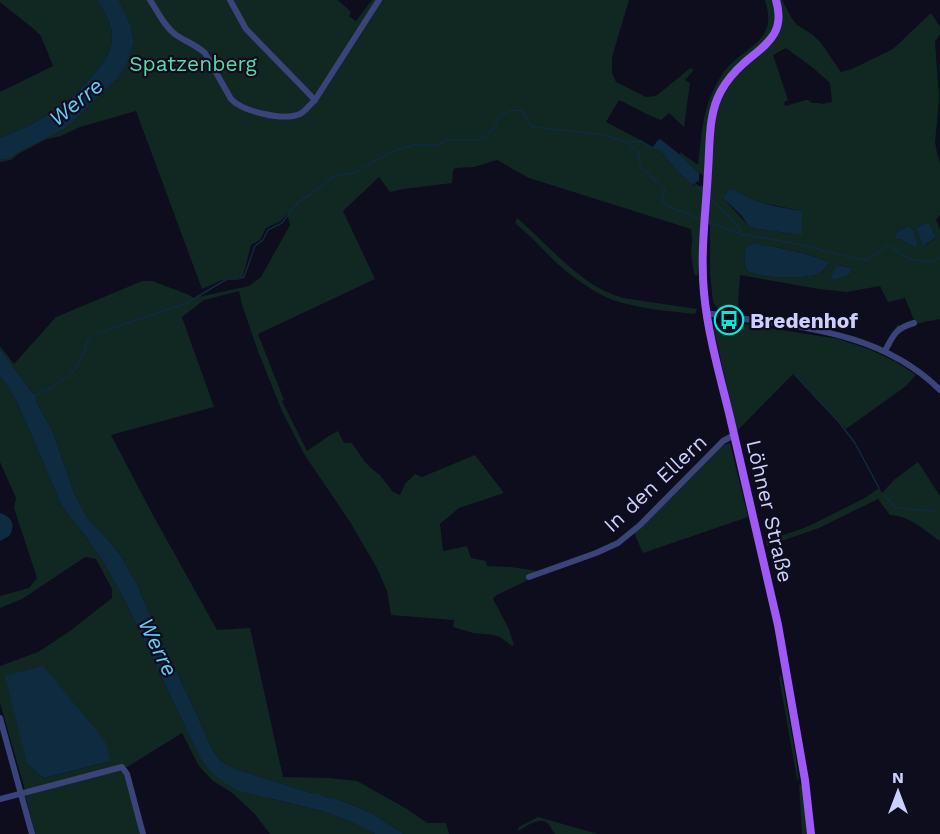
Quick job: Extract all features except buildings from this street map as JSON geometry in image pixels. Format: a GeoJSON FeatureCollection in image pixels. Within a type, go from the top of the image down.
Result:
{"type":"FeatureCollection","features":[{"type":"Feature","properties":{"kind":"main road","name":"Löhner Straße"},"geometry":{"type":"LineString","coordinates":[[776,0],[778,21],[772,37],[764,48],[733,73],[717,100],[712,122],[703,261],[706,313],[788,674],[811,834]]}},
{"type":"Feature","properties":{"kind":"street"},"geometry":{"type":"LineString","coordinates":[[150,0],[175,34],[205,53],[236,104],[260,113],[288,116],[301,113],[315,100],[379,0]]}},
{"type":"Feature","properties":{"kind":"street"},"geometry":{"type":"LineString","coordinates":[[230,0],[246,29],[315,100]]}},
{"type":"Feature","properties":{"kind":"street"},"geometry":{"type":"LineString","coordinates":[[706,313],[849,337],[885,351],[920,372],[940,390]]}},
{"type":"Feature","properties":{"kind":"street"},"geometry":{"type":"LineString","coordinates":[[885,351],[898,329],[914,323]]}},
{"type":"Feature","properties":{"kind":"street","name":"In den Ellern"},"geometry":{"type":"LineString","coordinates":[[529,577],[618,543],[723,441],[734,435]]}},
{"type":"Feature","properties":{"kind":"street"},"geometry":{"type":"LineString","coordinates":[[0,718],[32,834]]}},
{"type":"Feature","properties":{"kind":"street"},"geometry":{"type":"LineString","coordinates":[[0,799],[122,767],[127,774],[143,834]]}},
{"type":"Feature","properties":{"kind":"green space"},"geometry":{"type":"Polygon","coordinates":[[[0,0],[97,0],[112,33],[110,50],[105,60],[74,95],[40,120],[0,138],[0,92],[53,66],[41,36],[0,0]]]}},
{"type":"Feature","properties":{"kind":"green space","name":"Spatzenberg"},"geometry":{"type":"Polygon","coordinates":[[[119,0],[338,0],[351,12],[349,16],[356,21],[372,0],[629,0],[612,57],[612,73],[616,82],[646,97],[656,96],[692,68],[693,71],[685,80],[690,83],[684,127],[669,113],[661,120],[619,100],[606,122],[659,150],[681,175],[695,186],[703,186],[703,175],[680,152],[698,165],[702,127],[709,100],[726,70],[766,31],[768,13],[765,0],[782,0],[797,25],[821,43],[841,72],[893,49],[931,13],[940,27],[940,34],[935,41],[939,98],[935,143],[940,164],[940,215],[936,220],[940,229],[940,319],[904,329],[894,339],[892,347],[885,344],[898,324],[900,326],[914,320],[905,298],[888,302],[880,286],[847,292],[740,275],[739,316],[728,313],[718,308],[713,302],[710,274],[710,225],[701,221],[698,275],[696,276],[691,253],[691,229],[529,178],[497,160],[474,167],[455,168],[452,183],[390,192],[379,177],[343,211],[375,279],[258,334],[284,400],[282,401],[307,451],[338,431],[344,443],[352,443],[365,462],[380,475],[393,492],[400,495],[405,484],[415,474],[422,477],[475,455],[504,493],[459,508],[440,524],[443,551],[467,546],[471,558],[486,561],[487,566],[537,571],[600,550],[615,543],[633,529],[719,442],[723,445],[730,443],[748,517],[643,553],[634,533],[600,553],[541,574],[495,596],[493,599],[508,627],[514,645],[512,646],[494,635],[473,633],[453,627],[454,620],[391,615],[387,591],[377,568],[350,522],[304,454],[282,411],[259,354],[239,291],[204,300],[182,317],[214,407],[111,435],[217,630],[250,628],[283,777],[357,781],[427,823],[446,823],[449,834],[404,834],[370,812],[331,797],[235,769],[222,762],[213,751],[137,584],[119,553],[89,520],[75,495],[52,430],[35,396],[0,349],[0,346],[14,364],[56,317],[142,281],[152,281],[194,298],[249,286],[261,277],[290,225],[287,214],[281,221],[266,228],[260,240],[251,245],[243,276],[227,278],[202,289],[136,111],[47,139],[11,160],[0,162],[63,130],[120,76],[128,62],[134,42],[131,26],[119,0]],[[786,48],[773,55],[788,100],[784,102],[785,106],[806,100],[821,104],[832,102],[830,83],[812,67],[786,48]],[[729,189],[724,199],[747,224],[758,229],[802,235],[802,211],[762,203],[729,189]],[[929,223],[917,228],[922,245],[926,245],[936,237],[929,223]],[[909,227],[894,234],[896,239],[916,247],[918,245],[914,231],[909,227]],[[753,243],[749,245],[744,258],[746,269],[761,276],[812,276],[822,271],[828,264],[819,258],[801,252],[753,243]],[[838,265],[832,278],[834,280],[851,273],[852,268],[838,265]]]}},
{"type":"Feature","properties":{"kind":"green space"},"geometry":{"type":"Polygon","coordinates":[[[517,218],[579,275],[607,292],[623,298],[697,309],[695,314],[633,306],[598,293],[559,265],[515,223],[517,218]]]}},
{"type":"Feature","properties":{"kind":"green space"},"geometry":{"type":"Polygon","coordinates":[[[723,321],[839,339],[871,350],[916,375],[906,386],[846,429],[794,373],[737,431],[714,330],[715,326],[723,321]]]}},
{"type":"Feature","properties":{"kind":"green space"},"geometry":{"type":"Polygon","coordinates":[[[0,377],[17,402],[62,506],[105,565],[126,603],[200,758],[210,772],[272,799],[322,811],[375,834],[270,834],[254,813],[231,792],[213,781],[199,766],[182,733],[127,767],[121,765],[25,790],[0,703],[0,666],[38,652],[70,631],[112,598],[112,589],[96,559],[85,557],[22,599],[0,608],[0,596],[29,588],[37,578],[14,508],[16,498],[0,462],[0,377]],[[111,761],[27,764],[44,778],[111,761]]]}},
{"type":"Feature","properties":{"kind":"green space"},"geometry":{"type":"Polygon","coordinates":[[[918,462],[940,496],[940,541],[910,521],[890,515],[878,499],[819,528],[767,546],[766,540],[809,526],[865,498],[879,488],[882,493],[894,480],[918,462]]]}},
{"type":"Feature","properties":{"kind":"green space"},"geometry":{"type":"Polygon","coordinates":[[[781,675],[795,752],[799,780],[779,677],[781,675]]]}},
{"type":"Feature","properties":{"kind":"green space"},"geometry":{"type":"Polygon","coordinates":[[[119,770],[124,775],[141,834],[35,834],[25,795],[119,770]]]}},
{"type":"Feature","properties":{"kind":"green space"},"geometry":{"type":"Polygon","coordinates":[[[799,784],[802,786],[807,834],[802,834],[799,784]]]}},
{"type":"Feature","properties":{"kind":"green space"},"geometry":{"type":"Polygon","coordinates":[[[538,817],[598,834],[555,834],[549,824],[543,821],[532,823],[518,831],[519,827],[538,817]]]}},
{"type":"Feature","properties":{"kind":"water","name":"Werre"},"geometry":{"type":"Polygon","coordinates":[[[97,0],[119,0],[131,26],[134,42],[128,62],[120,76],[63,130],[11,158],[0,160],[0,138],[40,120],[63,104],[84,85],[105,60],[110,50],[112,33],[97,0]]]}},
{"type":"Feature","properties":{"kind":"water"},"geometry":{"type":"Polygon","coordinates":[[[660,139],[699,173],[699,181],[692,184],[659,150],[652,148],[660,139]]]}},
{"type":"Feature","properties":{"kind":"water"},"geometry":{"type":"Polygon","coordinates":[[[729,189],[765,204],[802,211],[802,235],[758,229],[747,224],[724,199],[729,189]]]}},
{"type":"Feature","properties":{"kind":"water"},"geometry":{"type":"Polygon","coordinates":[[[929,223],[936,237],[922,245],[917,228],[929,223]]]}},
{"type":"Feature","properties":{"kind":"water"},"geometry":{"type":"Polygon","coordinates":[[[906,227],[914,231],[918,245],[916,247],[896,239],[894,234],[906,227]]]}},
{"type":"Feature","properties":{"kind":"water"},"geometry":{"type":"Polygon","coordinates":[[[753,243],[800,252],[819,258],[828,264],[818,274],[812,276],[771,277],[753,274],[746,269],[744,260],[746,248],[753,243]]]}},
{"type":"Feature","properties":{"kind":"water"},"geometry":{"type":"Polygon","coordinates":[[[837,265],[852,268],[851,273],[834,280],[831,278],[837,265]]]}},
{"type":"Feature","properties":{"kind":"water","name":"Werre"},"geometry":{"type":"Polygon","coordinates":[[[0,349],[35,396],[52,430],[75,495],[89,520],[119,553],[137,584],[213,751],[222,762],[235,769],[331,797],[370,812],[404,834],[375,834],[322,811],[239,791],[210,772],[200,758],[126,603],[105,565],[62,506],[17,402],[0,377],[0,349]]]}},
{"type":"Feature","properties":{"kind":"water"},"geometry":{"type":"Polygon","coordinates":[[[0,513],[10,519],[12,529],[9,536],[0,541],[0,513]]]}},
{"type":"Feature","properties":{"kind":"water"},"geometry":{"type":"Polygon","coordinates":[[[43,666],[105,741],[111,761],[44,778],[27,764],[5,676],[43,666]]]}},
{"type":"Feature","properties":{"kind":"waterway"},"geometry":{"type":"LineString","coordinates":[[34,396],[51,388],[72,373],[79,364],[88,340],[96,334],[187,303],[227,279],[244,277],[255,246],[263,240],[268,230],[282,223],[297,203],[331,178],[359,171],[390,152],[414,145],[437,145],[446,140],[478,140],[494,128],[504,113],[522,111],[532,127],[605,135],[628,143],[639,153],[640,166],[665,189],[662,202],[700,219]]}},
{"type":"Feature","properties":{"kind":"waterway"},"geometry":{"type":"LineString","coordinates":[[629,142],[641,141],[652,148]]}},
{"type":"Feature","properties":{"kind":"waterway"},"geometry":{"type":"LineString","coordinates":[[693,182],[702,191]]}},
{"type":"Feature","properties":{"kind":"waterway"},"geometry":{"type":"LineString","coordinates":[[710,197],[739,227],[740,233]]}},
{"type":"Feature","properties":{"kind":"waterway"},"geometry":{"type":"LineString","coordinates":[[711,223],[740,234],[860,259],[867,260],[888,245],[909,259],[930,262],[940,258]]}},
{"type":"Feature","properties":{"kind":"waterway"},"geometry":{"type":"LineString","coordinates":[[794,374],[838,421],[855,443],[879,488]]}},
{"type":"Feature","properties":{"kind":"waterway"},"geometry":{"type":"LineString","coordinates":[[886,496],[895,508],[934,511]]}},
{"type":"Feature","properties":{"kind":"place","name":"Bredenhof"},"geometry":{"type":"Point","coordinates":[729,320]}}]}
